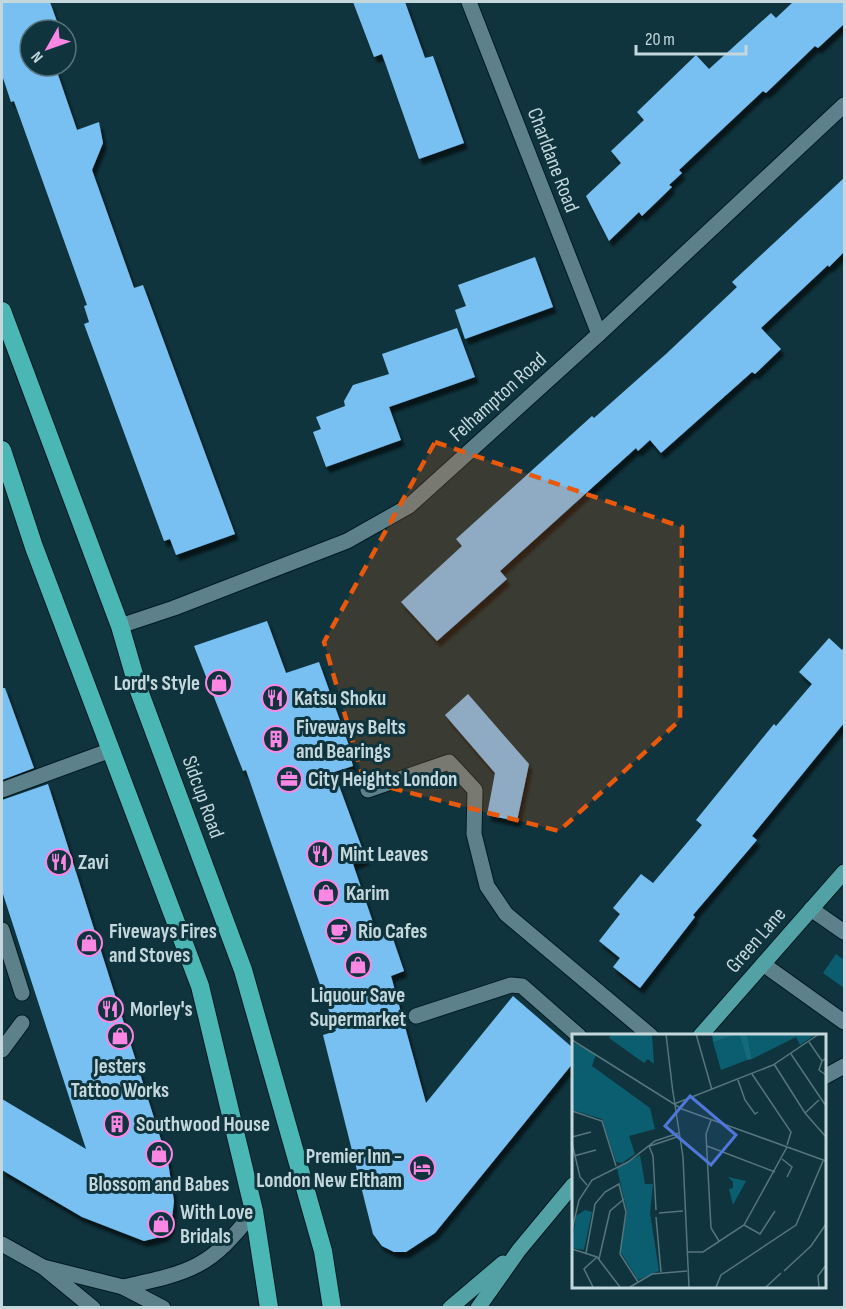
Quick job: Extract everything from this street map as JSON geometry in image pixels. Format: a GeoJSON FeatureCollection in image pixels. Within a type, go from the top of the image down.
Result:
{"type":"FeatureCollection","features":[{"type":"Feature","properties":{"kind":"highway","name":"Sidcup Road"},"geometry":{"type":"LineString","coordinates":[[2,311],[120,626],[138,688],[243,970],[323,1251],[332,1308]]}},
{"type":"Feature","properties":{"kind":"highway"},"geometry":{"type":"LineString","coordinates":[[3,456],[34,547],[200,986],[254,1211],[269,1308]]}},
{"type":"Feature","properties":{"kind":"main road","name":"Green Lane"},"geometry":{"type":"LineString","coordinates":[[702,1034],[844,872]]}},
{"type":"Feature","properties":{"kind":"main road"},"geometry":{"type":"LineString","coordinates":[[478,1308],[519,1250],[572,1186]]}},
{"type":"Feature","properties":{"kind":"main road"},"geometry":{"type":"LineString","coordinates":[[450,1308],[519,1250]]}},
{"type":"Feature","properties":{"kind":"street","name":"Charldane Road"},"geometry":{"type":"LineString","coordinates":[[469,2],[599,334]]}},
{"type":"Feature","properties":{"kind":"street","name":"Felhampton Road"},"geometry":{"type":"LineString","coordinates":[[120,626],[174,608],[347,541],[409,506],[599,334],[844,105]]}},
{"type":"Feature","properties":{"kind":"street"},"geometry":{"type":"LineString","coordinates":[[2,790],[111,750]]}},
{"type":"Feature","properties":{"kind":"street"},"geometry":{"type":"LineString","coordinates":[[368,790],[449,762],[475,790],[474,834],[487,886],[506,914],[649,1034]]}},
{"type":"Feature","properties":{"kind":"street"},"geometry":{"type":"LineString","coordinates":[[811,909],[844,933]]}},
{"type":"Feature","properties":{"kind":"street"},"geometry":{"type":"LineString","coordinates":[[2,930],[22,993]]}},
{"type":"Feature","properties":{"kind":"street"},"geometry":{"type":"LineString","coordinates":[[763,964],[844,1022]]}},
{"type":"Feature","properties":{"kind":"street"},"geometry":{"type":"LineString","coordinates":[[416,1016],[511,985],[522,986],[577,1034]]}},
{"type":"Feature","properties":{"kind":"street"},"geometry":{"type":"LineString","coordinates":[[2,1050],[22,1023]]}},
{"type":"Feature","properties":{"kind":"street"},"geometry":{"type":"LineString","coordinates":[[825,1076],[844,1066]]}},
{"type":"Feature","properties":{"kind":"street"},"geometry":{"type":"LineString","coordinates":[[123,1287],[175,1276],[206,1262],[234,1237],[254,1211]]}},
{"type":"Feature","properties":{"kind":"street"},"geometry":{"type":"LineString","coordinates":[[2,1244],[44,1267],[93,1308]]}},
{"type":"Feature","properties":{"kind":"street"},"geometry":{"type":"LineString","coordinates":[[44,1267],[123,1287],[163,1308]]}},
{"type":"Feature","properties":{"kind":"highlighted area"},"geometry":{"type":"Polygon","coordinates":[[[435,442],[682,527],[680,720],[559,831],[364,781],[324,642],[435,442]]]}},
{"type":"Feature","properties":{"kind":"shaded area"},"geometry":{"type":"Polygon","coordinates":[[[836,954],[844,960],[844,988],[823,973],[836,954]]]}},
{"type":"Feature","properties":{"kind":"building"},"geometry":{"type":"Polygon","coordinates":[[[2,2],[50,2],[56,18],[18,18],[18,78],[59,78],[77,130],[99,122],[103,143],[92,170],[134,288],[143,285],[235,534],[176,555],[170,539],[164,541],[84,324],[89,322],[84,306],[87,305],[14,101],[11,102],[2,75],[2,2]]]}},
{"type":"Feature","properties":{"kind":"building"},"geometry":{"type":"Polygon","coordinates":[[[353,2],[405,2],[425,58],[433,56],[464,143],[419,159],[382,54],[374,57],[353,2]]]}},
{"type":"Feature","properties":{"kind":"building"},"geometry":{"type":"Polygon","coordinates":[[[793,2],[844,2],[844,24],[818,48],[815,46],[766,93],[763,91],[679,170],[682,173],[669,185],[672,187],[642,216],[639,212],[609,241],[586,196],[621,163],[611,151],[644,120],[637,112],[696,55],[709,69],[771,13],[776,18],[793,2]]]}},
{"type":"Feature","properties":{"kind":"building"},"geometry":{"type":"Polygon","coordinates":[[[844,178],[844,252],[761,328],[781,349],[755,374],[752,372],[661,453],[650,440],[638,451],[636,448],[500,571],[507,579],[437,641],[401,602],[462,546],[456,539],[592,416],[594,418],[666,354],[737,287],[732,282],[844,178]]]}},
{"type":"Feature","properties":{"kind":"building"},"geometry":{"type":"Polygon","coordinates":[[[535,257],[553,307],[465,339],[455,310],[466,306],[458,285],[535,257]]]}},
{"type":"Feature","properties":{"kind":"building"},"geometry":{"type":"Polygon","coordinates":[[[457,328],[475,377],[389,407],[401,440],[326,467],[313,432],[321,429],[316,417],[345,406],[344,401],[353,385],[389,374],[382,354],[457,328]]]}},
{"type":"Feature","properties":{"kind":"building"},"geometry":{"type":"Polygon","coordinates":[[[267,621],[286,673],[319,662],[352,754],[350,755],[353,766],[334,772],[366,859],[353,864],[378,937],[391,933],[404,971],[391,976],[426,1103],[513,996],[572,1047],[572,1064],[435,1233],[406,1252],[394,1252],[382,1246],[373,1234],[323,1035],[336,1031],[246,770],[243,771],[194,646],[267,621]]]}},
{"type":"Feature","properties":{"kind":"building"},"geometry":{"type":"Polygon","coordinates":[[[829,638],[842,650],[844,647],[844,723],[752,836],[757,840],[693,915],[695,917],[640,988],[613,967],[620,958],[599,941],[620,914],[613,908],[641,874],[653,883],[702,825],[696,820],[774,724],[776,726],[812,684],[799,672],[829,638]]]}},
{"type":"Feature","properties":{"kind":"building"},"geometry":{"type":"Polygon","coordinates":[[[2,688],[5,688],[34,768],[2,780],[2,688]]]}},
{"type":"Feature","properties":{"kind":"building"},"geometry":{"type":"Polygon","coordinates":[[[468,694],[529,764],[517,821],[487,815],[495,773],[445,715],[468,694]]]}},
{"type":"Feature","properties":{"kind":"building","name":"Southwood House"},"geometry":{"type":"Polygon","coordinates":[[[48,784],[168,1162],[174,1201],[171,1227],[164,1236],[144,1241],[82,1217],[2,1170],[2,1099],[86,1149],[2,891],[2,800],[48,784]]]}},
{"type":"Feature","properties":{"kind":"place","name":"Lord's Style"},"geometry":{"type":"Point","coordinates":[219,683]}},
{"type":"Feature","properties":{"kind":"place","name":"Katsu Shoku"},"geometry":{"type":"Point","coordinates":[275,698]}},
{"type":"Feature","properties":{"kind":"place","name":"Fiveways Belts and Bearings"},"geometry":{"type":"Point","coordinates":[276,739]}},
{"type":"Feature","properties":{"kind":"place","name":"City Heights London"},"geometry":{"type":"Point","coordinates":[289,779]}},
{"type":"Feature","properties":{"kind":"place","name":"Mint Leaves"},"geometry":{"type":"Point","coordinates":[320,854]}},
{"type":"Feature","properties":{"kind":"place","name":"Zavi"},"geometry":{"type":"Point","coordinates":[59,862]}},
{"type":"Feature","properties":{"kind":"place","name":"Karim"},"geometry":{"type":"Point","coordinates":[326,893]}},
{"type":"Feature","properties":{"kind":"place","name":"Rio Cafes"},"geometry":{"type":"Point","coordinates":[339,931]}},
{"type":"Feature","properties":{"kind":"place","name":"Fiveways Fires and Stoves"},"geometry":{"type":"Point","coordinates":[89,943]}},
{"type":"Feature","properties":{"kind":"place","name":"Liquour Save Supermarket"},"geometry":{"type":"Point","coordinates":[358,965]}},
{"type":"Feature","properties":{"kind":"place","name":"Morley's"},"geometry":{"type":"Point","coordinates":[110,1009]}},
{"type":"Feature","properties":{"kind":"place","name":"Jesters Tattoo Works"},"geometry":{"type":"Point","coordinates":[120,1036]}},
{"type":"Feature","properties":{"kind":"place","name":"Southwood House"},"geometry":{"type":"Point","coordinates":[117,1124]}},
{"type":"Feature","properties":{"kind":"place","name":"Blossom and Babes"},"geometry":{"type":"Point","coordinates":[159,1154]}},
{"type":"Feature","properties":{"kind":"place","name":"Premier Inn - London New Eltham"},"geometry":{"type":"Point","coordinates":[422,1168]}},
{"type":"Feature","properties":{"kind":"place","name":"With Love Bridals"},"geometry":{"type":"Point","coordinates":[161,1224]}}]}
